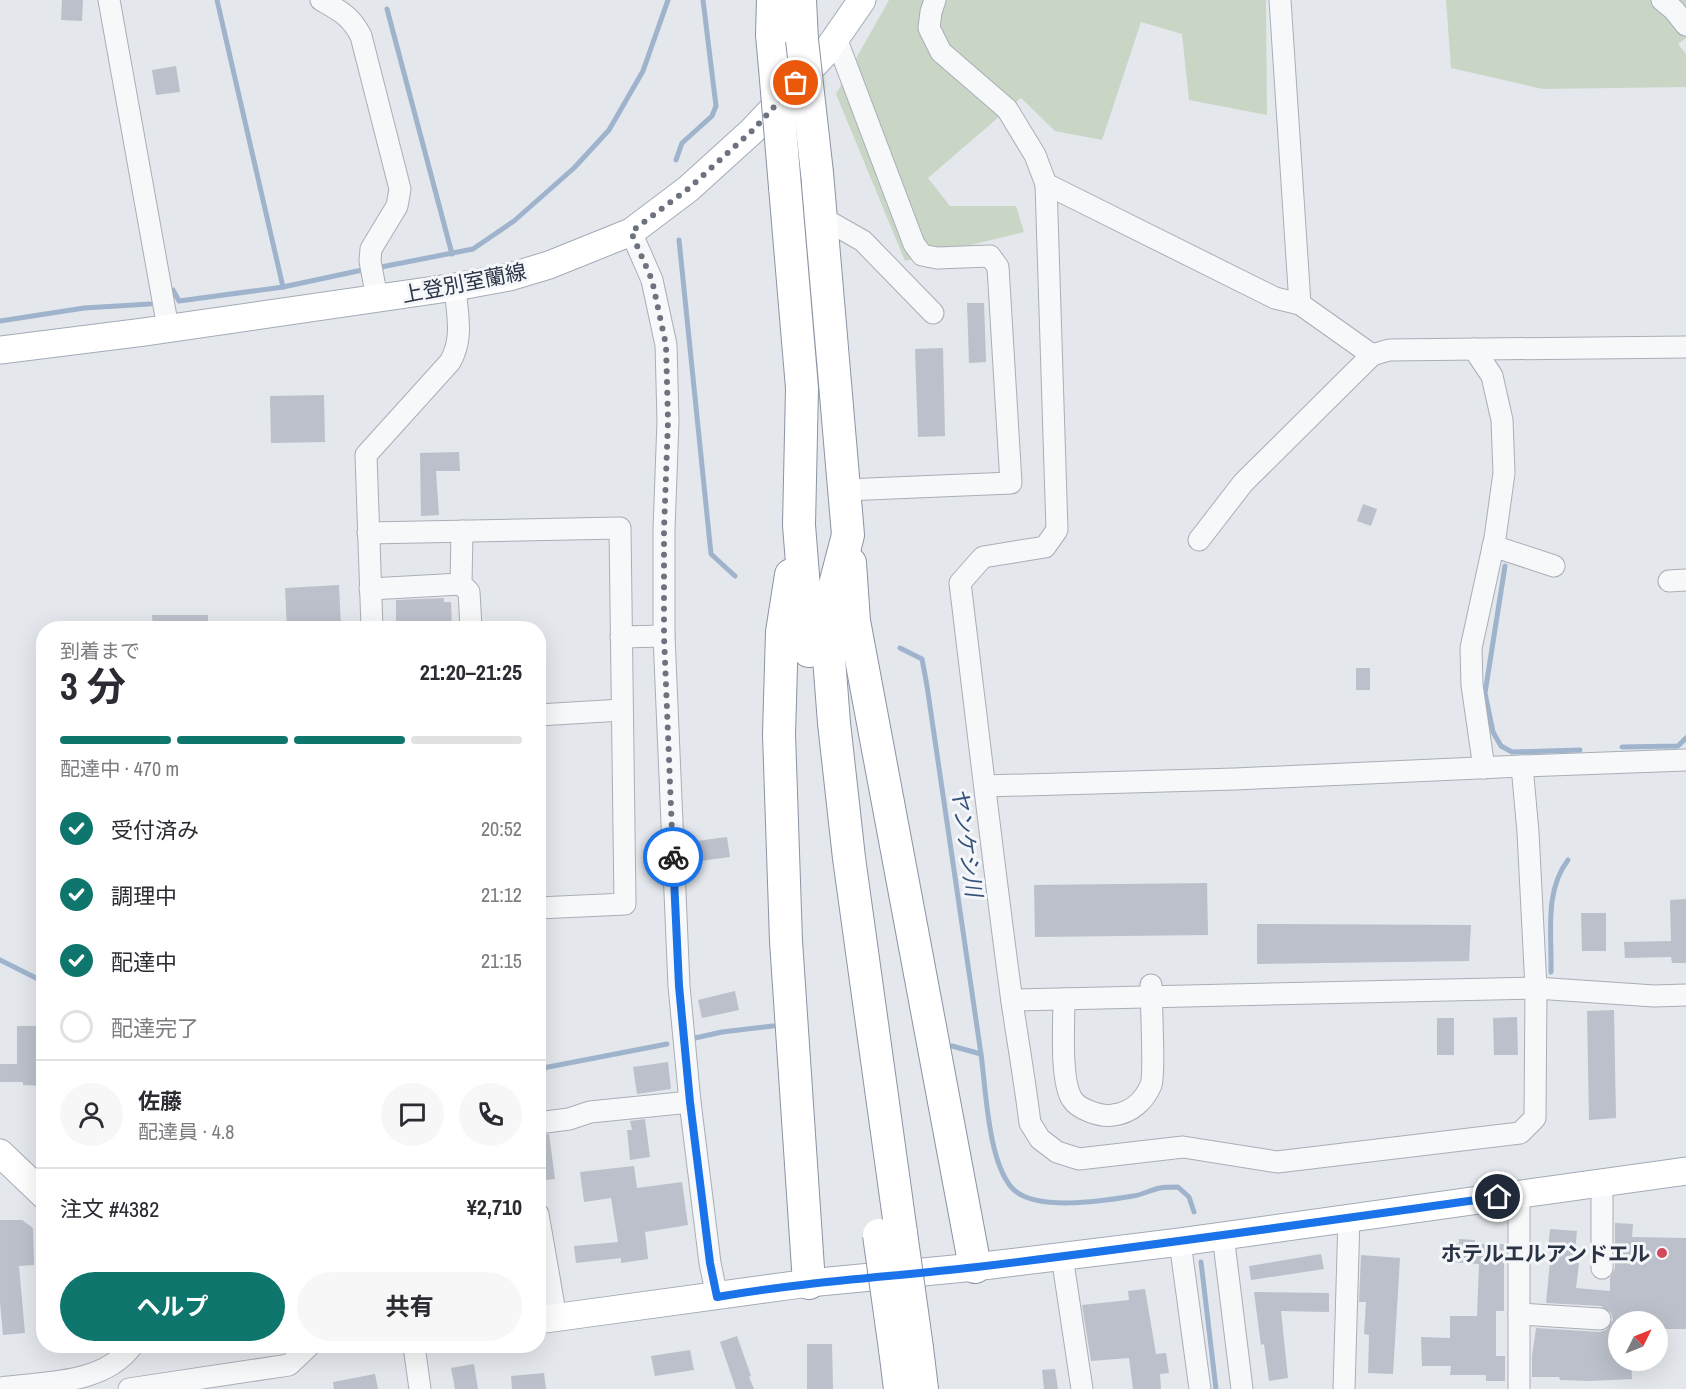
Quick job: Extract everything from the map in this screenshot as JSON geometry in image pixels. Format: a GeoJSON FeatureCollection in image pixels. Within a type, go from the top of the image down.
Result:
{"type":"FeatureCollection","features":[{"type":"Feature","properties":{"kind":"highway"},"geometry":{"type":"LineString","coordinates":[[760,0],[772,35]]}},
{"type":"Feature","properties":{"kind":"highway"},"geometry":{"type":"LineString","coordinates":[[773,0],[772,35],[802,388],[799,525],[814,722],[846,989],[890,1234]]}},
{"type":"Feature","properties":{"kind":"highway"},"geometry":{"type":"LineString","coordinates":[[800,0],[802,40],[818,173],[854,621],[975,1267]]}},
{"type":"Feature","properties":{"kind":"highway"},"geometry":{"type":"LineString","coordinates":[[799,525],[782,632],[779,734],[786,940],[809,1283]]}},
{"type":"Feature","properties":{"kind":"highway"},"geometry":{"type":"LineString","coordinates":[[848,535],[826,619],[834,723],[890,1234],[906,1348],[922,1389]]}},
{"type":"Feature","properties":{"kind":"highway"},"geometry":{"type":"LineString","coordinates":[[900,1389],[906,1348]]}},
{"type":"Feature","properties":{"kind":"main road","name":"上登別室蘭線"},"geometry":{"type":"LineString","coordinates":[[0,350],[168,328],[374,279],[455,287],[509,278],[549,265],[631,232],[688,189],[752,131],[826,52],[862,0]]}},
{"type":"Feature","properties":{"kind":"main road"},"geometry":{"type":"LineString","coordinates":[[0,1153],[36,1187]]}},
{"type":"Feature","properties":{"kind":"main road"},"geometry":{"type":"LineString","coordinates":[[547,1319],[809,1283],[975,1267],[1180,1242],[1686,1171]]}},
{"type":"Feature","properties":{"kind":"street"},"geometry":{"type":"LineString","coordinates":[[109,0],[168,328]]}},
{"type":"Feature","properties":{"kind":"street"},"geometry":{"type":"LineString","coordinates":[[321,0],[344,13],[354,23],[361,36],[400,189],[398,206],[371,249],[374,279]]}},
{"type":"Feature","properties":{"kind":"street"},"geometry":{"type":"LineString","coordinates":[[935,0],[929,28],[941,52],[1007,109],[1035,155],[1046,184],[1057,530],[1045,547],[983,557],[960,582],[1012,1000],[1030,1123],[1040,1139],[1057,1152],[1078,1159],[1183,1147],[1277,1162],[1520,1133],[1535,1118],[1536,988],[1528,832],[1522,766]]}},
{"type":"Feature","properties":{"kind":"street"},"geometry":{"type":"LineString","coordinates":[[1280,0],[1300,304]]}},
{"type":"Feature","properties":{"kind":"street"},"geometry":{"type":"LineString","coordinates":[[1662,0],[1686,25]]}},
{"type":"Feature","properties":{"kind":"street"},"geometry":{"type":"LineString","coordinates":[[836,38],[914,244],[922,255],[937,258],[990,256],[998,267],[1011,483],[844,490]]}},
{"type":"Feature","properties":{"kind":"street"},"geometry":{"type":"LineString","coordinates":[[1046,184],[1275,298],[1300,304],[1372,355]]}},
{"type":"Feature","properties":{"kind":"street"},"geometry":{"type":"LineString","coordinates":[[821,218],[863,241],[933,313]]}},
{"type":"Feature","properties":{"kind":"street"},"geometry":{"type":"LineString","coordinates":[[631,232],[652,280],[666,345],[668,421],[664,530],[664,636],[679,986],[690,1102],[710,1263],[717,1297]]}},
{"type":"Feature","properties":{"kind":"street"},"geometry":{"type":"LineString","coordinates":[[372,621],[366,455],[450,362],[457,350],[459,337],[455,287]]}},
{"type":"Feature","properties":{"kind":"street"},"geometry":{"type":"LineString","coordinates":[[1198,540],[1243,483],[1372,355],[1389,350],[1686,347]]}},
{"type":"Feature","properties":{"kind":"street"},"geometry":{"type":"LineString","coordinates":[[1474,348],[1492,376],[1502,420],[1504,474],[1471,648],[1472,685],[1484,768]]}},
{"type":"Feature","properties":{"kind":"street"},"geometry":{"type":"LineString","coordinates":[[368,534],[620,528],[625,904],[546,908]]}},
{"type":"Feature","properties":{"kind":"street"},"geometry":{"type":"LineString","coordinates":[[462,531],[461,584],[469,592],[471,621]]}},
{"type":"Feature","properties":{"kind":"street"},"geometry":{"type":"LineString","coordinates":[[1492,546],[1554,566]]}},
{"type":"Feature","properties":{"kind":"street"},"geometry":{"type":"LineString","coordinates":[[370,589],[461,584]]}},
{"type":"Feature","properties":{"kind":"street"},"geometry":{"type":"LineString","coordinates":[[621,637],[664,636]]}},
{"type":"Feature","properties":{"kind":"street"},"geometry":{"type":"LineString","coordinates":[[546,715],[622,710]]}},
{"type":"Feature","properties":{"kind":"street"},"geometry":{"type":"LineString","coordinates":[[985,786],[1235,779],[1686,760]]}},
{"type":"Feature","properties":{"kind":"street"},"geometry":{"type":"LineString","coordinates":[[1012,1000],[1064,999],[1151,991],[1536,988],[1654,996],[1686,995]]}},
{"type":"Feature","properties":{"kind":"street"},"geometry":{"type":"LineString","coordinates":[[1064,999],[1065,1080],[1073,1100],[1091,1112],[1112,1116],[1125,1112],[1142,1102],[1152,1083],[1151,991]]}},
{"type":"Feature","properties":{"kind":"street"},"geometry":{"type":"LineString","coordinates":[[546,1122],[569,1119],[590,1112],[690,1102]]}},
{"type":"Feature","properties":{"kind":"street"},"geometry":{"type":"LineString","coordinates":[[1602,1182],[1602,1268]]}},
{"type":"Feature","properties":{"kind":"street"},"geometry":{"type":"LineString","coordinates":[[1519,1389],[1520,1194]]}},
{"type":"Feature","properties":{"kind":"street"},"geometry":{"type":"LineString","coordinates":[[1344,1389],[1349,1218]]}},
{"type":"Feature","properties":{"kind":"street"},"geometry":{"type":"LineString","coordinates":[[1224,1235],[1242,1389]]}},
{"type":"Feature","properties":{"kind":"street"},"geometry":{"type":"LineString","coordinates":[[1180,1242],[1200,1389]]}},
{"type":"Feature","properties":{"kind":"street"},"geometry":{"type":"LineString","coordinates":[[1062,1256],[1082,1389]]}},
{"type":"Feature","properties":{"kind":"street"},"geometry":{"type":"LineString","coordinates":[[1519,1314],[1600,1319]]}},
{"type":"Feature","properties":{"kind":"street"},"geometry":{"type":"LineString","coordinates":[[0,1388],[81,1377],[111,1367],[125,1353]]}},
{"type":"Feature","properties":{"kind":"street"},"geometry":{"type":"LineString","coordinates":[[111,1367],[129,1389],[289,1365],[302,1353]]}},
{"type":"Feature","properties":{"kind":"street"},"geometry":{"type":"LineString","coordinates":[[415,1353],[420,1389]]}},
{"type":"Feature","properties":{"kind":"green space"},"geometry":{"type":"Polygon","coordinates":[[[889,0],[1266,0],[1267,115],[1189,100],[1182,34],[1141,22],[1102,140],[1055,131],[1021,98],[928,178],[950,206],[1016,206],[1024,232],[905,261],[836,94],[889,0]]]}},
{"type":"Feature","properties":{"kind":"green space"},"geometry":{"type":"Polygon","coordinates":[[[1446,0],[1686,0],[1686,38],[1678,44],[1686,54],[1686,87],[1543,89],[1451,68],[1446,0]]]}},
{"type":"Feature","properties":{"kind":"building"},"geometry":{"type":"Polygon","coordinates":[[[62,0],[83,0],[82,21],[61,20],[62,0]]]}},
{"type":"Feature","properties":{"kind":"building"},"geometry":{"type":"Polygon","coordinates":[[[176,66],[180,92],[156,95],[152,70],[176,66]]]}},
{"type":"Feature","properties":{"kind":"building"},"geometry":{"type":"Polygon","coordinates":[[[967,303],[984,303],[986,362],[969,363],[967,303]]]}},
{"type":"Feature","properties":{"kind":"building"},"geometry":{"type":"Polygon","coordinates":[[[943,348],[945,436],[918,437],[915,349],[943,348]]]}},
{"type":"Feature","properties":{"kind":"building"},"geometry":{"type":"Polygon","coordinates":[[[324,395],[325,442],[271,443],[270,396],[324,395]]]}},
{"type":"Feature","properties":{"kind":"building"},"geometry":{"type":"Polygon","coordinates":[[[459,452],[460,471],[436,471],[439,515],[421,516],[420,453],[459,452]]]}},
{"type":"Feature","properties":{"kind":"building"},"geometry":{"type":"Polygon","coordinates":[[[1363,504],[1377,509],[1371,526],[1357,521],[1363,504]]]}},
{"type":"Feature","properties":{"kind":"building"},"geometry":{"type":"Polygon","coordinates":[[[339,585],[341,621],[287,621],[285,588],[339,585]]]}},
{"type":"Feature","properties":{"kind":"building"},"geometry":{"type":"Polygon","coordinates":[[[444,598],[444,602],[451,602],[452,621],[396,621],[396,600],[444,598]]]}},
{"type":"Feature","properties":{"kind":"building"},"geometry":{"type":"Polygon","coordinates":[[[152,615],[208,615],[208,621],[152,621],[152,615]]]}},
{"type":"Feature","properties":{"kind":"building"},"geometry":{"type":"Polygon","coordinates":[[[1356,668],[1370,668],[1370,690],[1356,690],[1356,668]]]}},
{"type":"Feature","properties":{"kind":"building"},"geometry":{"type":"Polygon","coordinates":[[[727,837],[730,857],[700,861],[697,841],[727,837]]]}},
{"type":"Feature","properties":{"kind":"building"},"geometry":{"type":"Polygon","coordinates":[[[1207,883],[1208,935],[1035,937],[1034,885],[1207,883]]]}},
{"type":"Feature","properties":{"kind":"building"},"geometry":{"type":"Polygon","coordinates":[[[1686,899],[1686,963],[1672,963],[1671,957],[1625,958],[1624,942],[1671,941],[1670,900],[1686,899]]]}},
{"type":"Feature","properties":{"kind":"building"},"geometry":{"type":"Polygon","coordinates":[[[1581,913],[1606,913],[1606,951],[1582,951],[1581,913]]]}},
{"type":"Feature","properties":{"kind":"building"},"geometry":{"type":"Polygon","coordinates":[[[1257,924],[1471,925],[1469,961],[1257,964],[1257,924]]]}},
{"type":"Feature","properties":{"kind":"building"},"geometry":{"type":"Polygon","coordinates":[[[735,991],[739,1010],[702,1018],[698,1000],[735,991]]]}},
{"type":"Feature","properties":{"kind":"building"},"geometry":{"type":"Polygon","coordinates":[[[1614,1010],[1616,1118],[1589,1120],[1587,1011],[1614,1010]]]}},
{"type":"Feature","properties":{"kind":"building"},"geometry":{"type":"Polygon","coordinates":[[[1517,1017],[1518,1055],[1494,1055],[1493,1018],[1517,1017]]]}},
{"type":"Feature","properties":{"kind":"building"},"geometry":{"type":"Polygon","coordinates":[[[1437,1018],[1454,1018],[1454,1055],[1437,1055],[1437,1018]]]}},
{"type":"Feature","properties":{"kind":"building"},"geometry":{"type":"Polygon","coordinates":[[[17,1026],[36,1026],[36,1086],[23,1085],[23,1082],[0,1082],[0,1064],[17,1064],[17,1026]]]}},
{"type":"Feature","properties":{"kind":"building"},"geometry":{"type":"Polygon","coordinates":[[[668,1062],[671,1089],[637,1094],[633,1067],[668,1062]]]}},
{"type":"Feature","properties":{"kind":"building"},"geometry":{"type":"Polygon","coordinates":[[[645,1119],[650,1157],[630,1160],[627,1130],[632,1130],[630,1121],[645,1119]]]}},
{"type":"Feature","properties":{"kind":"building"},"geometry":{"type":"Polygon","coordinates":[[[549,1134],[555,1179],[546,1180],[546,1135],[549,1134]]]}},
{"type":"Feature","properties":{"kind":"building"},"geometry":{"type":"Polygon","coordinates":[[[634,1166],[637,1188],[682,1182],[688,1225],[645,1232],[648,1259],[621,1263],[621,1258],[576,1263],[574,1246],[618,1242],[611,1198],[584,1202],[580,1172],[634,1166]]]}},
{"type":"Feature","properties":{"kind":"building"},"geometry":{"type":"Polygon","coordinates":[[[0,1220],[22,1220],[33,1228],[34,1265],[19,1266],[25,1333],[3,1335],[0,1302],[0,1220]]]}},
{"type":"Feature","properties":{"kind":"building"},"geometry":{"type":"Polygon","coordinates":[[[1615,1223],[1633,1224],[1632,1237],[1686,1238],[1686,1329],[1668,1329],[1668,1311],[1608,1311],[1601,1306],[1546,1303],[1551,1251],[1548,1250],[1550,1229],[1577,1231],[1574,1263],[1579,1263],[1576,1288],[1610,1291],[1610,1278],[1615,1268],[1615,1223]]]}},
{"type":"Feature","properties":{"kind":"building"},"geometry":{"type":"Polygon","coordinates":[[[1459,1239],[1475,1240],[1475,1244],[1504,1244],[1504,1311],[1496,1311],[1496,1356],[1505,1356],[1505,1381],[1486,1381],[1486,1375],[1450,1375],[1451,1366],[1422,1366],[1421,1337],[1450,1338],[1450,1316],[1477,1316],[1479,1264],[1450,1262],[1451,1243],[1459,1244],[1459,1239]]]}},
{"type":"Feature","properties":{"kind":"building"},"geometry":{"type":"Polygon","coordinates":[[[1321,1254],[1324,1269],[1251,1280],[1249,1266],[1321,1254]]]}},
{"type":"Feature","properties":{"kind":"building"},"geometry":{"type":"Polygon","coordinates":[[[1361,1255],[1400,1258],[1393,1374],[1368,1373],[1369,1335],[1364,1334],[1366,1302],[1359,1302],[1361,1255]]]}},
{"type":"Feature","properties":{"kind":"building"},"geometry":{"type":"Polygon","coordinates":[[[1145,1289],[1156,1354],[1166,1353],[1169,1373],[1160,1374],[1161,1389],[1133,1389],[1129,1358],[1091,1361],[1082,1305],[1129,1300],[1128,1291],[1145,1289]]]}},
{"type":"Feature","properties":{"kind":"building"},"geometry":{"type":"Polygon","coordinates":[[[1254,1292],[1329,1293],[1329,1312],[1281,1311],[1288,1378],[1269,1381],[1264,1344],[1261,1345],[1254,1292]]]}},
{"type":"Feature","properties":{"kind":"building"},"geometry":{"type":"Polygon","coordinates":[[[1608,1327],[1608,1371],[1632,1371],[1632,1379],[1591,1381],[1560,1380],[1559,1377],[1532,1377],[1536,1328],[1600,1332],[1608,1327]]]}},
{"type":"Feature","properties":{"kind":"building"},"geometry":{"type":"Polygon","coordinates":[[[737,1336],[754,1389],[736,1389],[720,1342],[737,1336]]]}},
{"type":"Feature","properties":{"kind":"building"},"geometry":{"type":"Polygon","coordinates":[[[807,1344],[832,1344],[833,1389],[807,1389],[807,1344]]]}},
{"type":"Feature","properties":{"kind":"building"},"geometry":{"type":"Polygon","coordinates":[[[690,1350],[694,1370],[655,1376],[651,1356],[690,1350]]]}},
{"type":"Feature","properties":{"kind":"building"},"geometry":{"type":"Polygon","coordinates":[[[474,1364],[478,1389],[455,1389],[451,1368],[474,1364]]]}},
{"type":"Feature","properties":{"kind":"building"},"geometry":{"type":"Polygon","coordinates":[[[1055,1369],[1058,1389],[1044,1389],[1042,1370],[1055,1369]]]}},
{"type":"Feature","properties":{"kind":"building"},"geometry":{"type":"Polygon","coordinates":[[[544,1373],[546,1389],[512,1389],[511,1376],[544,1373]]]}},
{"type":"Feature","properties":{"kind":"building"},"geometry":{"type":"Polygon","coordinates":[[[375,1374],[378,1389],[334,1389],[333,1382],[375,1374]]]}},
{"type":"Feature","properties":{"kind":"waterway"},"geometry":{"type":"LineString","coordinates":[[217,0],[283,287]]}},
{"type":"Feature","properties":{"kind":"waterway"},"geometry":{"type":"LineString","coordinates":[[376,268],[473,249],[514,221],[574,168],[609,130],[643,71],[668,0]]}},
{"type":"Feature","properties":{"kind":"waterway"},"geometry":{"type":"LineString","coordinates":[[676,160],[682,143],[712,116],[716,106],[703,0]]}},
{"type":"Feature","properties":{"kind":"waterway"},"geometry":{"type":"LineString","coordinates":[[387,9],[452,254]]}},
{"type":"Feature","properties":{"kind":"waterway","name":"ヤンケシ川"},"geometry":{"type":"LineString","coordinates":[[679,240],[711,554],[735,576]]}},
{"type":"Feature","properties":{"kind":"waterway"},"geometry":{"type":"LineString","coordinates":[[173,290],[179,301],[283,287],[367,269]]}},
{"type":"Feature","properties":{"kind":"waterway"},"geometry":{"type":"LineString","coordinates":[[0,321],[84,308],[150,304]]}},
{"type":"Feature","properties":{"kind":"waterway"},"geometry":{"type":"LineString","coordinates":[[1505,566],[1485,693],[1493,732],[1501,746],[1512,752],[1580,750]]}},
{"type":"Feature","properties":{"kind":"waterway","name":"ヤンケシ川"},"geometry":{"type":"LineString","coordinates":[[900,648],[922,659],[981,1054]]}},
{"type":"Feature","properties":{"kind":"waterway"},"geometry":{"type":"LineString","coordinates":[[1622,747],[1678,746],[1686,738]]}},
{"type":"Feature","properties":{"kind":"waterway"},"geometry":{"type":"LineString","coordinates":[[1551,972],[1552,899],[1560,872],[1568,860]]}},
{"type":"Feature","properties":{"kind":"waterway","name":"ヤンケシ川"},"geometry":{"type":"LineString","coordinates":[[0,960],[36,978]]}},
{"type":"Feature","properties":{"kind":"waterway","name":"ヤンケシ川"},"geometry":{"type":"LineString","coordinates":[[695,1038],[722,1032],[773,1026]]}},
{"type":"Feature","properties":{"kind":"waterway","name":"ヤンケシ川"},"geometry":{"type":"LineString","coordinates":[[546,1067],[667,1044]]}},
{"type":"Feature","properties":{"kind":"waterway","name":"ヤンケシ川"},"geometry":{"type":"LineString","coordinates":[[952,1046],[981,1054],[989,1124],[998,1161],[1012,1188],[1022,1195],[1036,1200],[1069,1203],[1105,1200],[1156,1189],[1178,1187],[1189,1197],[1194,1212]]}},
{"type":"Feature","properties":{"kind":"waterway","name":"ヤンケシ川"},"geometry":{"type":"LineString","coordinates":[[1201,1262],[1216,1389]]}},
{"type":"Feature","properties":{"kind":"way so far"},"geometry":{"type":"LineString","coordinates":[[673,857],[664,636],[664,530],[668,421],[666,345],[652,280],[631,232],[688,189],[752,131],[796,83]]}},
{"type":"Feature","properties":{"kind":"place","name":"ホテルエルアンドエル"},"geometry":{"type":"Point","coordinates":[1662,1253]}},
{"type":"Feature","properties":{"kind":"route"},"geometry":{"type":"LineString","coordinates":[[673,857],[683,1033],[710,1263],[717,1297],[809,1283],[975,1267],[1180,1242],[1498,1197]]}}]}
